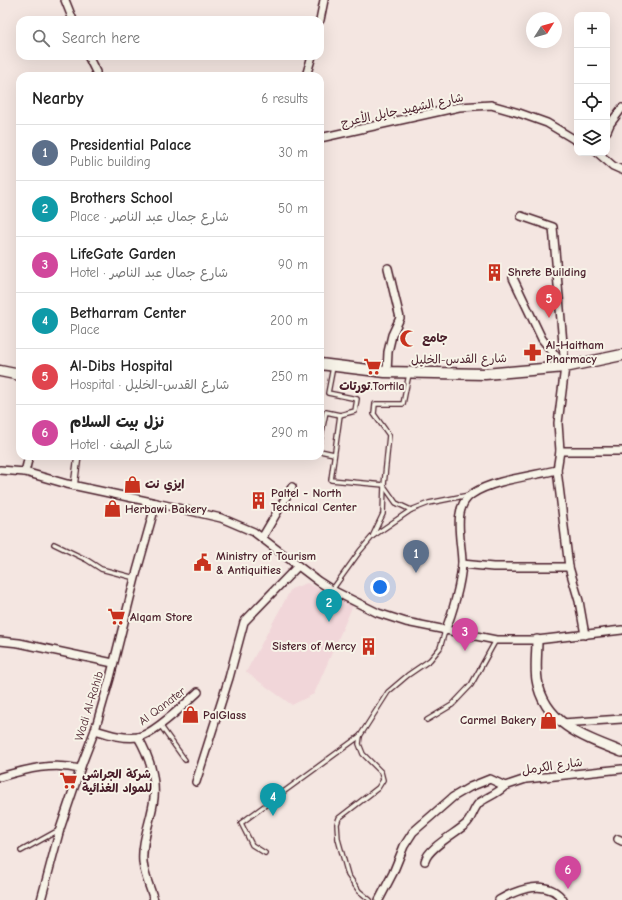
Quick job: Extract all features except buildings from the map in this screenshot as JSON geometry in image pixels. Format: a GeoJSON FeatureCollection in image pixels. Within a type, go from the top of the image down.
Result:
{"type":"FeatureCollection","features":[{"type":"Feature","properties":{"kind":"main road","name":"شارع القدس-الخليل"},"geometry":{"type":"LineString","coordinates":[[324,365],[387,372],[485,374],[565,367],[622,355]]}},
{"type":"Feature","properties":{"kind":"main road"},"geometry":{"type":"LineString","coordinates":[[0,372],[16,375]]}},
{"type":"Feature","properties":{"kind":"street"},"geometry":{"type":"LineString","coordinates":[[65,0],[71,16]]}},
{"type":"Feature","properties":{"kind":"street"},"geometry":{"type":"LineString","coordinates":[[321,16],[324,0]]}},
{"type":"Feature","properties":{"kind":"street"},"geometry":{"type":"LineString","coordinates":[[90,60],[96,72]]}},
{"type":"Feature","properties":{"kind":"street"},"geometry":{"type":"LineString","coordinates":[[307,72],[311,60]]}},
{"type":"Feature","properties":{"kind":"street","name":"شارع الشهيد جايل الأعرج"},"geometry":{"type":"LineString","coordinates":[[324,137],[459,107],[491,106],[547,123],[574,139]]}},
{"type":"Feature","properties":{"kind":"street"},"geometry":{"type":"LineString","coordinates":[[610,124],[622,108]]}},
{"type":"Feature","properties":{"kind":"street"},"geometry":{"type":"LineString","coordinates":[[601,156],[613,166],[622,170]]}},
{"type":"Feature","properties":{"kind":"street"},"geometry":{"type":"LineString","coordinates":[[521,216],[553,226],[565,367],[558,423],[560,451],[557,470],[569,567],[579,601],[585,635]]}},
{"type":"Feature","properties":{"kind":"street"},"geometry":{"type":"LineString","coordinates":[[387,372],[388,352],[392,335],[400,318],[388,268]]}},
{"type":"Feature","properties":{"kind":"street"},"geometry":{"type":"LineString","coordinates":[[513,278],[542,339],[565,367]]}},
{"type":"Feature","properties":{"kind":"street"},"geometry":{"type":"LineString","coordinates":[[560,451],[622,451]]}},
{"type":"Feature","properties":{"kind":"street"},"geometry":{"type":"LineString","coordinates":[[25,472],[28,460]]}},
{"type":"Feature","properties":{"kind":"street"},"geometry":{"type":"LineString","coordinates":[[74,486],[77,460]]}},
{"type":"Feature","properties":{"kind":"street"},"geometry":{"type":"LineString","coordinates":[[0,470],[25,472],[74,486],[221,518],[254,532],[332,590],[378,613],[406,622],[496,640],[537,640],[622,630]]}},
{"type":"Feature","properties":{"kind":"street"},"geometry":{"type":"LineString","coordinates":[[445,631],[451,616],[462,564],[459,524],[463,502],[471,495],[485,488],[557,470]]}},
{"type":"Feature","properties":{"kind":"street"},"geometry":{"type":"LineString","coordinates":[[262,538],[292,487]]}},
{"type":"Feature","properties":{"kind":"street","name":"Wadi Al-Rahib"},"geometry":{"type":"LineString","coordinates":[[41,900],[60,829],[95,730],[156,503]]}},
{"type":"Feature","properties":{"kind":"street"},"geometry":{"type":"LineString","coordinates":[[462,564],[569,567]]}},
{"type":"Feature","properties":{"kind":"street"},"geometry":{"type":"LineString","coordinates":[[196,782],[229,678],[244,622],[298,566]]}},
{"type":"Feature","properties":{"kind":"street"},"geometry":{"type":"LineString","coordinates":[[537,640],[537,680],[543,702],[562,723],[588,738],[622,752]]}},
{"type":"Feature","properties":{"kind":"street"},"geometry":{"type":"LineString","coordinates":[[0,641],[27,645],[113,663]]}},
{"type":"Feature","properties":{"kind":"street","name":"Al Qanater"},"geometry":{"type":"LineString","coordinates":[[138,737],[160,725],[198,692]]}},
{"type":"Feature","properties":{"kind":"street"},"geometry":{"type":"LineString","coordinates":[[562,723],[622,719]]}},
{"type":"Feature","properties":{"kind":"street"},"geometry":{"type":"LineString","coordinates":[[95,730],[117,736],[138,737],[146,749],[152,768],[154,798],[146,828],[143,860],[146,878],[154,900]]}},
{"type":"Feature","properties":{"kind":"street"},"geometry":{"type":"LineString","coordinates":[[0,777],[34,767],[61,766],[80,769]]}},
{"type":"Feature","properties":{"kind":"street","name":"شارع الكرمل"},"geometry":{"type":"LineString","coordinates":[[425,861],[426,857],[438,845],[468,823],[478,804],[505,786],[526,779],[622,769]]}},
{"type":"Feature","properties":{"kind":"street"},"geometry":{"type":"LineString","coordinates":[[379,900],[393,873],[404,846],[413,832],[453,797],[470,787],[490,779],[505,786]]}},
{"type":"Feature","properties":{"kind":"street"},"geometry":{"type":"LineString","coordinates":[[499,900],[522,890],[540,887],[550,888],[561,896],[563,900]]}},
{"type":"Feature","properties":{"kind":"lane"},"geometry":{"type":"LineString","coordinates":[[324,422],[326,412],[340,415],[355,412],[357,399],[328,393],[333,366]]}},
{"type":"Feature","properties":{"kind":"lane"},"geometry":{"type":"LineString","coordinates":[[332,590],[372,536],[383,514],[389,435],[374,414],[374,404],[403,404],[409,373]]}},
{"type":"Feature","properties":{"kind":"lane"},"geometry":{"type":"LineString","coordinates":[[340,415],[331,480],[384,486],[396,503],[411,510]]}},
{"type":"Feature","properties":{"kind":"lane"},"geometry":{"type":"LineString","coordinates":[[324,452],[334,454]]}},
{"type":"Feature","properties":{"kind":"lane"},"geometry":{"type":"LineString","coordinates":[[372,536],[411,510],[429,503],[471,495]]}},
{"type":"Feature","properties":{"kind":"lane"},"geometry":{"type":"LineString","coordinates":[[54,544],[87,560],[101,569],[135,578]]}},
{"type":"Feature","properties":{"kind":"lane"},"geometry":{"type":"LineString","coordinates":[[265,853],[252,845],[241,823],[360,736],[388,692],[408,674],[430,660],[440,648],[445,631]]}},
{"type":"Feature","properties":{"kind":"lane"},"geometry":{"type":"LineString","coordinates":[[427,720],[452,705],[471,685],[496,640]]}},
{"type":"Feature","properties":{"kind":"lane"},"geometry":{"type":"LineString","coordinates":[[160,725],[185,760]]}},
{"type":"Feature","properties":{"kind":"lane"},"geometry":{"type":"LineString","coordinates":[[360,736],[359,744],[363,754],[381,772],[383,780],[378,788],[339,818],[338,839],[348,875],[359,890],[370,900]]}},
{"type":"Feature","properties":{"kind":"lane"},"geometry":{"type":"LineString","coordinates":[[21,851],[60,829]]}},
{"type":"Feature","properties":{"kind":"shaded area"},"geometry":{"type":"Polygon","coordinates":[[[307,583],[353,605],[314,694],[292,705],[246,672],[291,589],[307,583]]]}},
{"type":"Feature","properties":{"kind":"place","name":"Shrete Building"},"geometry":{"type":"Point","coordinates":[495,272]}},
{"type":"Feature","properties":{"kind":"place","name":"Al-Dibs Hospital"},"geometry":{"type":"Point","coordinates":[549,318]}},
{"type":"Feature","properties":{"kind":"place","name":"جامع"},"geometry":{"type":"Point","coordinates":[409,338]}},
{"type":"Feature","properties":{"kind":"place","name":"Al-Haitham Pharmacy"},"geometry":{"type":"Point","coordinates":[533,352]}},
{"type":"Feature","properties":{"kind":"place","name":"تورتات.Tortila"},"geometry":{"type":"Point","coordinates":[372,367]}},
{"type":"Feature","properties":{"kind":"place","name":"ايزي نت"},"geometry":{"type":"Point","coordinates":[132,484]}},
{"type":"Feature","properties":{"kind":"place","name":"Paltel - North Technical Center"},"geometry":{"type":"Point","coordinates":[258,500]}},
{"type":"Feature","properties":{"kind":"place","name":"Herbawi Bakery"},"geometry":{"type":"Point","coordinates":[112,509]}},
{"type":"Feature","properties":{"kind":"place","name":"Ministry of Tourism & Antiquities"},"geometry":{"type":"Point","coordinates":[203,563]}},
{"type":"Feature","properties":{"kind":"place","name":"Presidential Palace"},"geometry":{"type":"Point","coordinates":[416,573]}},
{"type":"Feature","properties":{"kind":"place","name":"Alqam Store"},"geometry":{"type":"Point","coordinates":[117,617]}},
{"type":"Feature","properties":{"kind":"place","name":"Brothers School"},"geometry":{"type":"Point","coordinates":[329,622]}},
{"type":"Feature","properties":{"kind":"place","name":"Sisters of Mercy"},"geometry":{"type":"Point","coordinates":[369,646]}},
{"type":"Feature","properties":{"kind":"place","name":"LifeGate Garden"},"geometry":{"type":"Point","coordinates":[465,651]}},
{"type":"Feature","properties":{"kind":"place","name":"PalGlass"},"geometry":{"type":"Point","coordinates":[190,715]}},
{"type":"Feature","properties":{"kind":"place","name":"Carmel Bakery"},"geometry":{"type":"Point","coordinates":[549,720]}},
{"type":"Feature","properties":{"kind":"place","name":"شركة الجراشي للمواد الغذائية"},"geometry":{"type":"Point","coordinates":[69,781]}},
{"type":"Feature","properties":{"kind":"place","name":"Betharram Center"},"geometry":{"type":"Point","coordinates":[273,816]}},
{"type":"Feature","properties":{"kind":"place","name":"نزل بيت السلام"},"geometry":{"type":"Point","coordinates":[568,889]}}]}
